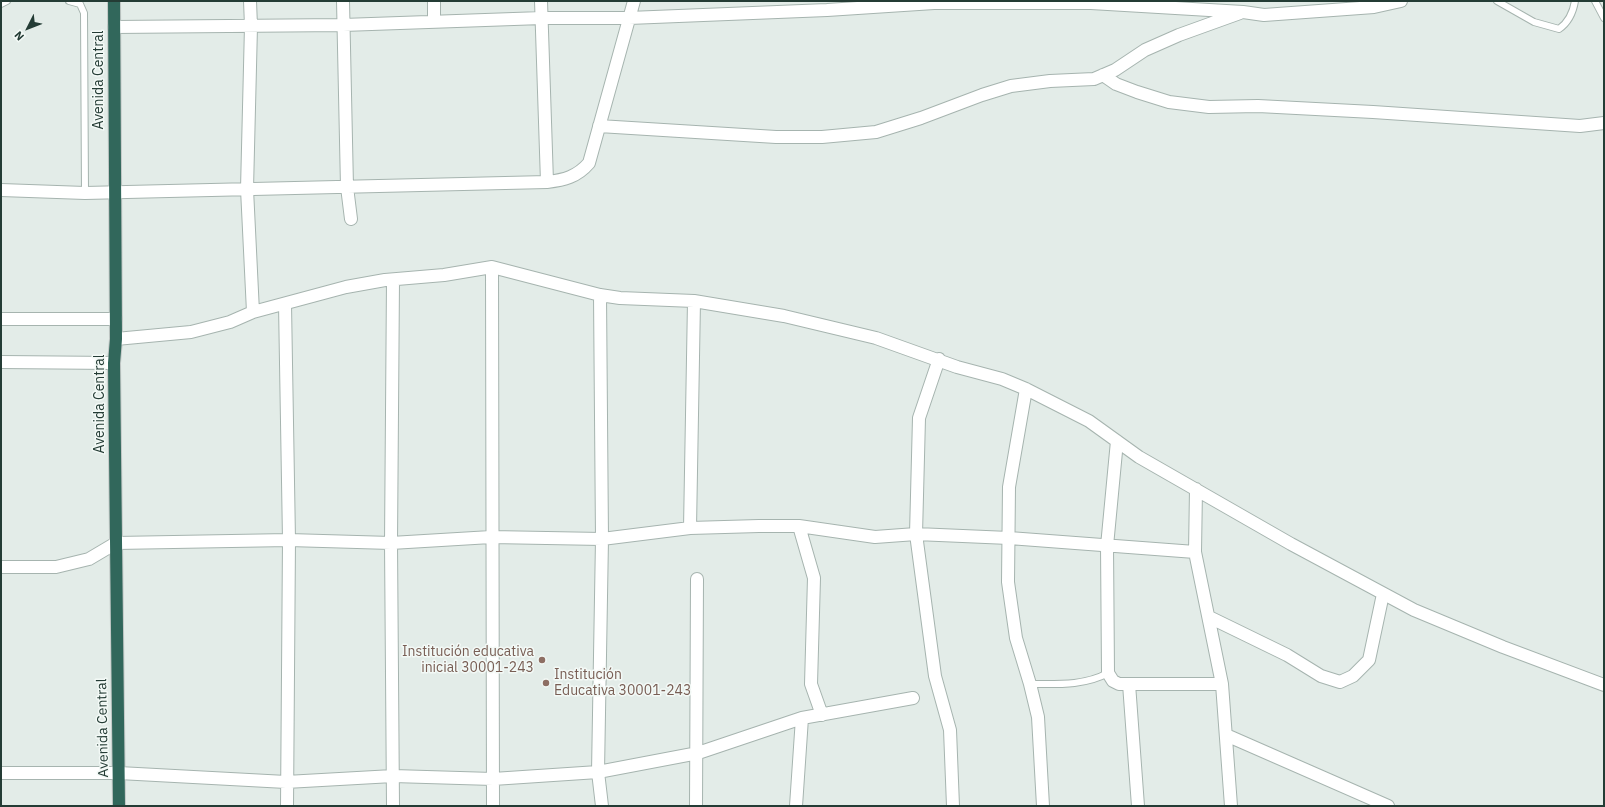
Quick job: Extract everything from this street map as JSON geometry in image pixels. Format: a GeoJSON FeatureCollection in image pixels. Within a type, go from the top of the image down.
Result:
{"type":"FeatureCollection","features":[{"type":"Feature","properties":{"kind":"highway","name":"Avenida Central"},"geometry":{"type":"LineString","coordinates":[[114,1],[116,319],[114,363],[119,806]]}},
{"type":"Feature","properties":{"kind":"street"},"geometry":{"type":"LineString","coordinates":[[250,1],[251,26],[247,189],[253,312]]}},
{"type":"Feature","properties":{"kind":"street"},"geometry":{"type":"LineString","coordinates":[[343,1],[347,187],[351,219]]}},
{"type":"Feature","properties":{"kind":"street"},"geometry":{"type":"LineString","coordinates":[[434,1],[434,22]]}},
{"type":"Feature","properties":{"kind":"street"},"geometry":{"type":"LineString","coordinates":[[541,1],[547,182]]}},
{"type":"Feature","properties":{"kind":"street"},"geometry":{"type":"LineString","coordinates":[[1,190],[85,193],[547,182],[563,180],[582,171],[589,163],[634,1]]}},
{"type":"Feature","properties":{"kind":"street"},"geometry":{"type":"LineString","coordinates":[[114,26],[343,25],[542,18],[629,18],[827,6],[1027,2],[1122,3],[1243,12],[1264,15],[1374,7],[1402,1]]}},
{"type":"Feature","properties":{"kind":"street"},"geometry":{"type":"LineString","coordinates":[[599,126],[776,137],[822,137],[876,132],[921,118],[982,95],[1011,86],[1050,81],[1094,79],[1115,70],[1145,50],[1158,44],[1243,12]]}},
{"type":"Feature","properties":{"kind":"street"},"geometry":{"type":"LineString","coordinates":[[1103,75],[1116,84],[1169,102],[1209,107],[1258,106],[1350,110],[1580,126],[1604,123]]}},
{"type":"Feature","properties":{"kind":"street"},"geometry":{"type":"LineString","coordinates":[[116,339],[191,332],[230,322],[253,312],[285,304],[311,295],[346,287],[385,280],[444,275],[492,267],[600,295],[620,298],[694,301],[784,316],[868,336],[940,359],[957,367],[1002,379],[1026,389],[1089,421],[1139,457],[1291,544],[1414,610],[1489,642],[1604,685]]}},
{"type":"Feature","properties":{"kind":"street"},"geometry":{"type":"LineString","coordinates":[[492,267],[491,537],[493,806]]}},
{"type":"Feature","properties":{"kind":"street"},"geometry":{"type":"LineString","coordinates":[[393,280],[391,543],[393,806]]}},
{"type":"Feature","properties":{"kind":"street"},"geometry":{"type":"LineString","coordinates":[[600,295],[602,539],[598,772],[602,806]]}},
{"type":"Feature","properties":{"kind":"street"},"geometry":{"type":"LineString","coordinates":[[690,528],[694,301]]}},
{"type":"Feature","properties":{"kind":"street"},"geometry":{"type":"LineString","coordinates":[[285,304],[289,540],[287,806]]}},
{"type":"Feature","properties":{"kind":"street"},"geometry":{"type":"LineString","coordinates":[[1,319],[116,319]]}},
{"type":"Feature","properties":{"kind":"street"},"geometry":{"type":"LineString","coordinates":[[940,359],[919,418],[916,534],[935,676],[950,730],[953,806]]}},
{"type":"Feature","properties":{"kind":"street"},"geometry":{"type":"LineString","coordinates":[[1,362],[114,363]]}},
{"type":"Feature","properties":{"kind":"street"},"geometry":{"type":"LineString","coordinates":[[1026,389],[1009,487],[1008,582],[1016,638],[1038,716],[1043,806]]}},
{"type":"Feature","properties":{"kind":"street"},"geometry":{"type":"LineString","coordinates":[[1117,441],[1108,546],[1108,673],[1113,681],[1119,684],[1222,684]]}},
{"type":"Feature","properties":{"kind":"street"},"geometry":{"type":"LineString","coordinates":[[1196,489],[1195,552],[1222,684],[1230,806]]}},
{"type":"Feature","properties":{"kind":"street"},"geometry":{"type":"LineString","coordinates":[[800,526],[814,578],[811,684],[822,715]]}},
{"type":"Feature","properties":{"kind":"street"},"geometry":{"type":"LineString","coordinates":[[1,567],[56,567],[89,559],[116,543],[289,540],[391,543],[491,537],[602,539],[690,528],[800,526],[875,537],[916,534],[1008,538],[1195,552]]}},
{"type":"Feature","properties":{"kind":"street"},"geometry":{"type":"LineString","coordinates":[[696,806],[698,753],[697,579]]}},
{"type":"Feature","properties":{"kind":"street"},"geometry":{"type":"LineString","coordinates":[[1209,617],[1287,655],[1321,676],[1340,682],[1353,676],[1369,660],[1383,594]]}},
{"type":"Feature","properties":{"kind":"street"},"geometry":{"type":"LineString","coordinates":[[1129,684],[1138,806]]}},
{"type":"Feature","properties":{"kind":"street"},"geometry":{"type":"LineString","coordinates":[[1,773],[119,773],[286,782],[393,776],[493,779],[598,772],[698,753],[802,718],[913,698]]}},
{"type":"Feature","properties":{"kind":"street"},"geometry":{"type":"LineString","coordinates":[[796,806],[802,718]]}},
{"type":"Feature","properties":{"kind":"street"},"geometry":{"type":"LineString","coordinates":[[1226,734],[1388,806]]}},
{"type":"Feature","properties":{"kind":"lane"},"geometry":{"type":"LineString","coordinates":[[1,4],[6,1]]}},
{"type":"Feature","properties":{"kind":"lane"},"geometry":{"type":"LineString","coordinates":[[69,1],[80,4],[84,13],[85,193]]}},
{"type":"Feature","properties":{"kind":"lane"},"geometry":{"type":"LineString","coordinates":[[1497,1],[1534,22],[1559,29],[1564,26],[1573,12],[1575,1]]}},
{"type":"Feature","properties":{"kind":"lane"},"geometry":{"type":"LineString","coordinates":[[1594,1],[1604,18]]}},
{"type":"Feature","properties":{"kind":"lane"},"geometry":{"type":"LineString","coordinates":[[1030,684],[1071,684],[1097,679],[1108,673]]}},
{"type":"Feature","properties":{"kind":"place","name":"Institución educativa inicial 30001-243"},"geometry":{"type":"Point","coordinates":[542,660]}},
{"type":"Feature","properties":{"kind":"place","name":"Institución Educativa 30001-243"},"geometry":{"type":"Point","coordinates":[546,683]}}]}
